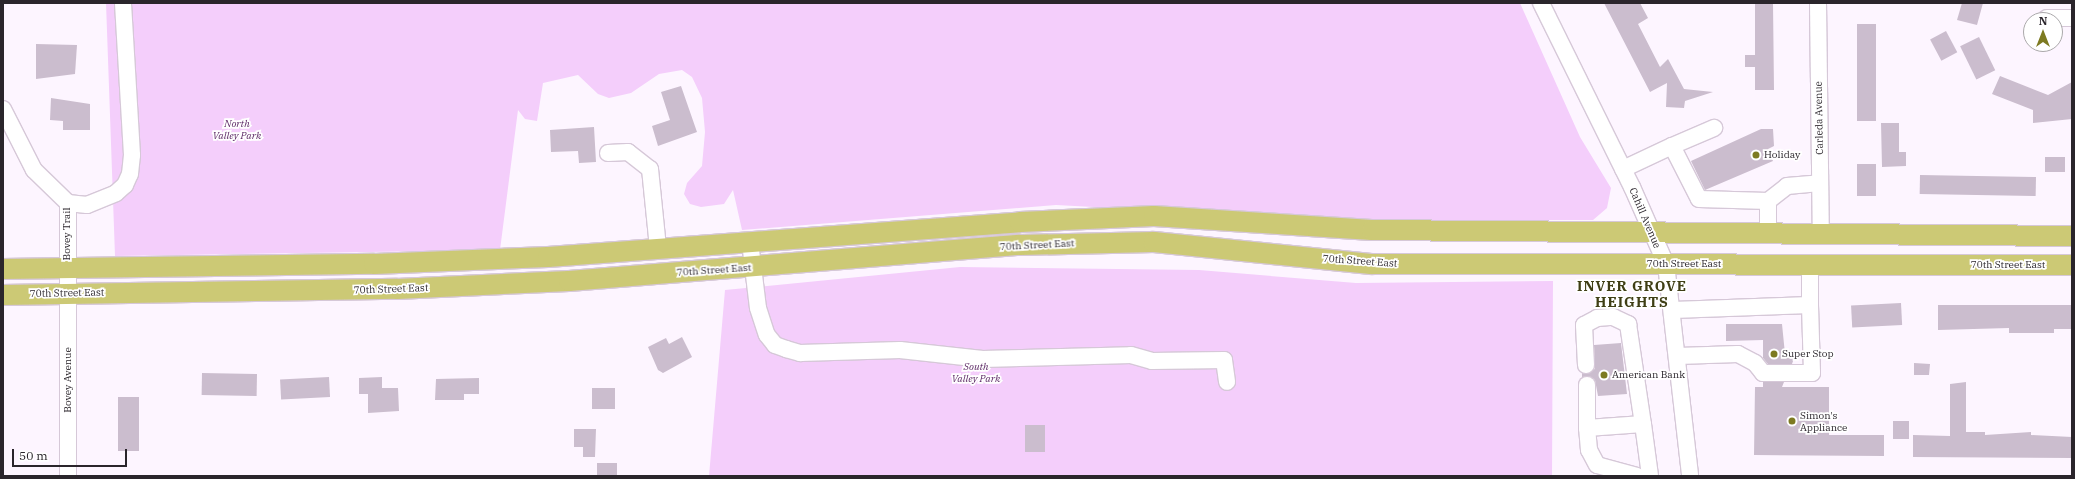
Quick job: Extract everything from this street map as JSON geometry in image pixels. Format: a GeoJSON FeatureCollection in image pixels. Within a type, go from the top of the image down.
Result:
{"type":"FeatureCollection","features":[{"type":"Feature","properties":{"kind":"main road","name":"70th Street East"},"geometry":{"type":"LineString","coordinates":[[3,295],[68,282],[658,248],[1020,222],[1154,216],[1372,230],[2072,236]]}},
{"type":"Feature","properties":{"kind":"main road","name":"70th Street East"},"geometry":{"type":"LineString","coordinates":[[3,269],[68,282],[396,289],[752,267],[1020,245],[1154,242],[1371,264],[2072,265]]}},
{"type":"Feature","properties":{"kind":"street"},"geometry":{"type":"LineString","coordinates":[[68,203],[87,205],[116,193],[125,185],[130,174],[132,155],[123,3]]}},
{"type":"Feature","properties":{"kind":"street","name":"Cahill Avenue"},"geometry":{"type":"LineString","coordinates":[[1541,3],[1623,169],[1650,232],[1666,264],[1673,310],[1690,476]]}},
{"type":"Feature","properties":{"kind":"street","name":"Carleda Avenue"},"geometry":{"type":"LineString","coordinates":[[1818,3],[1821,233]]}},
{"type":"Feature","properties":{"kind":"street","name":"Bovey Trail"},"geometry":{"type":"LineString","coordinates":[[3,109],[34,170],[68,203],[68,282]]}},
{"type":"Feature","properties":{"kind":"street"},"geometry":{"type":"LineString","coordinates":[[1623,169],[1714,128]]}},
{"type":"Feature","properties":{"kind":"street"},"geometry":{"type":"LineString","coordinates":[[1672,146],[1698,199],[1768,201],[1787,186],[1820,183]]}},
{"type":"Feature","properties":{"kind":"street"},"geometry":{"type":"LineString","coordinates":[[608,153],[628,152],[650,169],[658,248]]}},
{"type":"Feature","properties":{"kind":"street"},"geometry":{"type":"LineString","coordinates":[[1768,201],[1768,233]]}},
{"type":"Feature","properties":{"kind":"street"},"geometry":{"type":"LineString","coordinates":[[750,242],[758,308],[767,335],[775,345],[800,353],[900,350],[983,359],[1131,355],[1152,361],[1224,360],[1227,382]]}},
{"type":"Feature","properties":{"kind":"street"},"geometry":{"type":"LineString","coordinates":[[1678,356],[1738,354],[1755,363],[1763,372],[1812,372],[1810,264]]}},
{"type":"Feature","properties":{"kind":"street","name":"Bovey Avenue"},"geometry":{"type":"LineString","coordinates":[[68,282],[68,476]]}},
{"type":"Feature","properties":{"kind":"street"},"geometry":{"type":"LineString","coordinates":[[1673,310],[1810,305]]}},
{"type":"Feature","properties":{"kind":"street"},"geometry":{"type":"LineString","coordinates":[[1586,365],[1584,325],[1597,318],[1614,317],[1628,324],[1650,476]]}},
{"type":"Feature","properties":{"kind":"street"},"geometry":{"type":"LineString","coordinates":[[1587,385],[1587,428],[1589,450],[1596,465],[1637,476]]}},
{"type":"Feature","properties":{"kind":"street"},"geometry":{"type":"LineString","coordinates":[[1587,428],[1643,424]]}},
{"type":"Feature","properties":{"kind":"green space","name":"North Valley Park"},"geometry":{"type":"Polygon","coordinates":[[[106,3],[1520,3],[1580,137],[1611,188],[1607,208],[1593,220],[1335,220],[1056,205],[742,230],[733,190],[724,204],[701,207],[690,204],[684,194],[687,183],[702,166],[705,132],[702,98],[692,77],[682,70],[659,74],[631,93],[609,98],[598,94],[578,75],[543,83],[537,121],[525,119],[518,110],[500,250],[115,256],[106,3]]]}},
{"type":"Feature","properties":{"kind":"green space","name":"South Valley Park"},"geometry":{"type":"Polygon","coordinates":[[[960,267],[1199,270],[1356,283],[1553,281],[1552,476],[709,476],[725,290],[960,267]]]}},
{"type":"Feature","properties":{"kind":"building"},"geometry":{"type":"Polygon","coordinates":[[[1604,3],[1640,3],[1648,18],[1638,24],[1660,67],[1668,59],[1684,89],[1713,92],[1685,101],[1684,108],[1666,107],[1667,83],[1650,92],[1604,3]]]}},
{"type":"Feature","properties":{"kind":"building"},"geometry":{"type":"Polygon","coordinates":[[[1755,3],[1773,3],[1774,90],[1755,90],[1755,67],[1745,67],[1745,55],[1755,55],[1755,3]]]}},
{"type":"Feature","properties":{"kind":"building"},"geometry":{"type":"Polygon","coordinates":[[[1962,3],[1983,3],[1977,25],[1957,20],[1962,3]]]}},
{"type":"Feature","properties":{"kind":"building"},"geometry":{"type":"Polygon","coordinates":[[[1857,24],[1876,24],[1876,121],[1857,121],[1857,24]]]}},
{"type":"Feature","properties":{"kind":"building"},"geometry":{"type":"Polygon","coordinates":[[[1946,31],[1957,52],[1941,61],[1930,39],[1946,31]]]}},
{"type":"Feature","properties":{"kind":"building"},"geometry":{"type":"Polygon","coordinates":[[[1979,37],[1995,70],[1976,79],[1960,46],[1979,37]]]}},
{"type":"Feature","properties":{"kind":"building"},"geometry":{"type":"Polygon","coordinates":[[[36,44],[77,45],[75,74],[36,79],[36,44]]]}},
{"type":"Feature","properties":{"kind":"building"},"geometry":{"type":"Polygon","coordinates":[[[2000,76],[2048,95],[2072,82],[2072,119],[2033,123],[2033,110],[1992,94],[2000,76]]]}},
{"type":"Feature","properties":{"kind":"building"},"geometry":{"type":"Polygon","coordinates":[[[681,86],[697,132],[658,146],[652,126],[670,120],[661,92],[681,86]]]}},
{"type":"Feature","properties":{"kind":"building"},"geometry":{"type":"Polygon","coordinates":[[[51,98],[90,104],[90,130],[63,130],[63,121],[50,120],[51,98]]]}},
{"type":"Feature","properties":{"kind":"building"},"geometry":{"type":"Polygon","coordinates":[[[1881,123],[1899,123],[1899,152],[1906,152],[1906,166],[1882,167],[1881,123]]]}},
{"type":"Feature","properties":{"kind":"building"},"geometry":{"type":"Polygon","coordinates":[[[594,127],[596,162],[579,163],[578,151],[551,152],[550,130],[594,127]]]}},
{"type":"Feature","properties":{"kind":"building"},"geometry":{"type":"Polygon","coordinates":[[[1761,129],[1773,129],[1774,146],[1768,149],[1773,161],[1705,190],[1691,161],[1761,129]]]}},
{"type":"Feature","properties":{"kind":"building"},"geometry":{"type":"Polygon","coordinates":[[[2045,157],[2065,157],[2065,172],[2045,172],[2045,157]]]}},
{"type":"Feature","properties":{"kind":"building"},"geometry":{"type":"Polygon","coordinates":[[[1857,164],[1876,164],[1876,196],[1857,196],[1857,164]]]}},
{"type":"Feature","properties":{"kind":"building"},"geometry":{"type":"Polygon","coordinates":[[[1920,175],[2036,177],[2036,196],[1920,194],[1920,175]]]}},
{"type":"Feature","properties":{"kind":"building"},"geometry":{"type":"Polygon","coordinates":[[[1901,303],[1902,325],[1852,328],[1851,306],[1901,303]]]}},
{"type":"Feature","properties":{"kind":"building"},"geometry":{"type":"Polygon","coordinates":[[[1938,305],[2072,305],[2072,329],[2054,329],[2054,333],[2009,333],[2009,328],[1938,330],[1938,305]]]}},
{"type":"Feature","properties":{"kind":"building"},"geometry":{"type":"Polygon","coordinates":[[[1726,324],[1782,324],[1785,354],[1794,358],[1792,364],[1768,364],[1763,358],[1763,340],[1726,341],[1726,324]]]}},
{"type":"Feature","properties":{"kind":"building"},"geometry":{"type":"Polygon","coordinates":[[[682,337],[692,357],[663,373],[658,370],[648,347],[666,338],[669,344],[682,337]]]}},
{"type":"Feature","properties":{"kind":"building","name":"American Bank"},"geometry":{"type":"Polygon","coordinates":[[[1621,343],[1627,394],[1598,396],[1595,380],[1582,377],[1582,373],[1595,369],[1594,345],[1621,343]]]}},
{"type":"Feature","properties":{"kind":"building"},"geometry":{"type":"Polygon","coordinates":[[[1914,363],[1930,364],[1929,375],[1914,375],[1914,363]]]}},
{"type":"Feature","properties":{"kind":"building"},"geometry":{"type":"Polygon","coordinates":[[[202,373],[257,374],[257,396],[202,395],[202,373]]]}},
{"type":"Feature","properties":{"kind":"building"},"geometry":{"type":"Polygon","coordinates":[[[329,377],[330,397],[281,400],[280,380],[329,377]]]}},
{"type":"Feature","properties":{"kind":"building"},"geometry":{"type":"Polygon","coordinates":[[[382,377],[382,388],[398,388],[399,411],[368,413],[368,394],[359,394],[359,378],[382,377]]]}},
{"type":"Feature","properties":{"kind":"building"},"geometry":{"type":"Polygon","coordinates":[[[479,378],[479,394],[464,394],[464,400],[435,400],[436,379],[479,378]]]}},
{"type":"Feature","properties":{"kind":"building","name":"Simon's Appliance"},"geometry":{"type":"Polygon","coordinates":[[[1763,382],[1784,382],[1782,387],[1829,387],[1829,435],[1884,435],[1884,456],[1754,455],[1755,387],[1763,387],[1763,382]]]}},
{"type":"Feature","properties":{"kind":"building"},"geometry":{"type":"Polygon","coordinates":[[[1966,382],[1966,432],[1985,432],[1985,435],[2031,432],[2031,435],[2072,437],[2072,458],[1913,457],[1913,435],[1950,436],[1950,384],[1966,382]]]}},
{"type":"Feature","properties":{"kind":"building"},"geometry":{"type":"Polygon","coordinates":[[[592,388],[615,388],[615,409],[592,409],[592,388]]]}},
{"type":"Feature","properties":{"kind":"building"},"geometry":{"type":"Polygon","coordinates":[[[118,397],[139,397],[139,451],[118,451],[118,397]]]}},
{"type":"Feature","properties":{"kind":"building"},"geometry":{"type":"Polygon","coordinates":[[[1893,421],[1909,421],[1909,439],[1893,439],[1893,421]]]}},
{"type":"Feature","properties":{"kind":"building"},"geometry":{"type":"Polygon","coordinates":[[[1025,425],[1045,425],[1045,452],[1025,452],[1025,425]]]}},
{"type":"Feature","properties":{"kind":"building"},"geometry":{"type":"Polygon","coordinates":[[[574,429],[596,429],[595,457],[583,457],[583,447],[574,447],[574,429]]]}},
{"type":"Feature","properties":{"kind":"building"},"geometry":{"type":"Polygon","coordinates":[[[597,463],[617,463],[617,476],[597,476],[597,463]]]}},
{"type":"Feature","properties":{"kind":"place","name":"Holiday"},"geometry":{"type":"Point","coordinates":[1756,155]}},
{"type":"Feature","properties":{"kind":"place","name":"Super Stop"},"geometry":{"type":"Point","coordinates":[1774,354]}},
{"type":"Feature","properties":{"kind":"place","name":"American Bank"},"geometry":{"type":"Point","coordinates":[1604,375]}},
{"type":"Feature","properties":{"kind":"place","name":"Simon's Appliance"},"geometry":{"type":"Point","coordinates":[1792,421]}},
{"type":"Feature","properties":{"kind":"district","name":"INVER GROVE HEIGHTS"},"geometry":{"type":"Point","coordinates":[1632,294]}}]}
